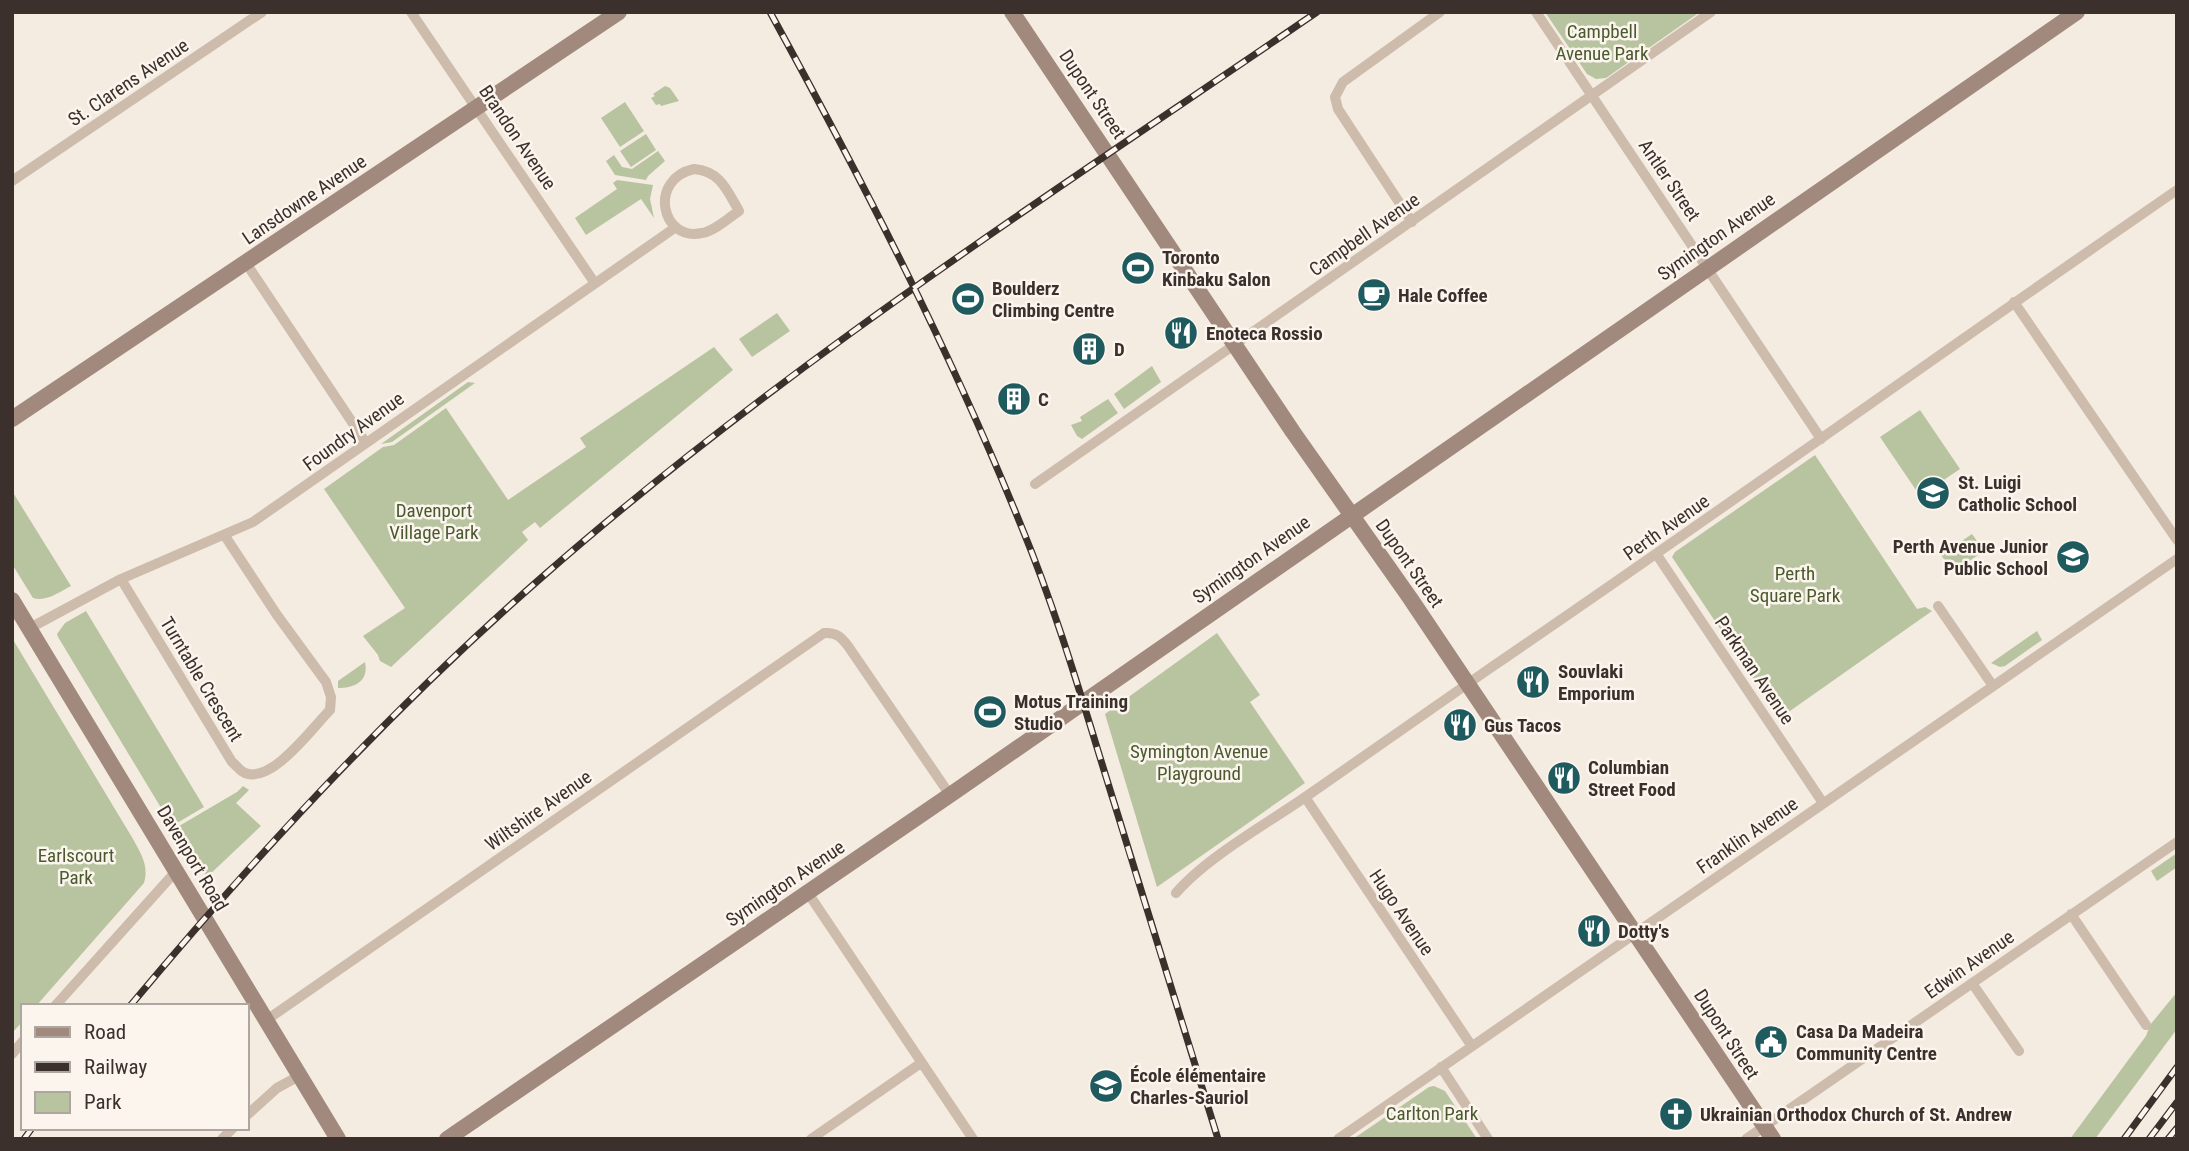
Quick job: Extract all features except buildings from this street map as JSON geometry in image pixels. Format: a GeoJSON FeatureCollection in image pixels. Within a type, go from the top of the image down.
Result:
{"type":"FeatureCollection","features":[{"type":"Feature","properties":{"kind":"street","name":"St. Clarens Avenue"},"geometry":{"type":"LineString","coordinates":[[12,181],[262,12]]}},
{"type":"Feature","properties":{"kind":"street","name":"Brandon Avenue"},"geometry":{"type":"LineString","coordinates":[[411,12],[594,282]]}},
{"type":"Feature","properties":{"kind":"street","name":"Lansdowne Avenue"},"geometry":{"type":"LineString","coordinates":[[12,419],[619,12]]}},
{"type":"Feature","properties":{"kind":"street","name":"Dupont Street"},"geometry":{"type":"LineString","coordinates":[[1012,12],[1768,1133]]}},
{"type":"Feature","properties":{"kind":"street"},"geometry":{"type":"LineString","coordinates":[[1412,222],[1338,109],[1335,97],[1343,82],[1440,12]]}},
{"type":"Feature","properties":{"kind":"street","name":"Antler Street"},"geometry":{"type":"LineString","coordinates":[[1536,12],[1821,439]]}},
{"type":"Feature","properties":{"kind":"street","name":"Campbell Avenue"},"geometry":{"type":"LineString","coordinates":[[1035,484],[1712,12]]}},
{"type":"Feature","properties":{"kind":"street","name":"Symington Avenue"},"geometry":{"type":"LineString","coordinates":[[447,1139],[950,795],[2077,12]]}},
{"type":"Feature","properties":{"kind":"street"},"geometry":{"type":"LineString","coordinates":[[704,170],[718,177],[739,211],[708,232],[691,234],[676,227],[666,213],[664,196],[672,181],[685,171],[704,170]]}},
{"type":"Feature","properties":{"kind":"street","name":"Perth Avenue"},"geometry":{"type":"LineString","coordinates":[[1176,893],[1187,880],[1305,797],[1657,555],[2177,190]]}},
{"type":"Feature","properties":{"kind":"street","name":"Foundry Avenue"},"geometry":{"type":"LineString","coordinates":[[30,628],[121,579],[225,536],[274,508],[676,227]]}},
{"type":"Feature","properties":{"kind":"street"},"geometry":{"type":"LineString","coordinates":[[246,263],[366,443]]}},
{"type":"Feature","properties":{"kind":"street"},"geometry":{"type":"LineString","coordinates":[[2014,302],[2177,540]]}},
{"type":"Feature","properties":{"kind":"street","name":"Turntable Crescent"},"geometry":{"type":"LineString","coordinates":[[121,579],[232,762],[244,773],[263,774],[275,767],[330,710],[331,697],[326,682],[225,536]]}},
{"type":"Feature","properties":{"kind":"street","name":"Parkman Avenue"},"geometry":{"type":"LineString","coordinates":[[1657,555],[1823,803]]}},
{"type":"Feature","properties":{"kind":"street","name":"Franklin Avenue"},"geometry":{"type":"LineString","coordinates":[[1338,1139],[2177,559]]}},
{"type":"Feature","properties":{"kind":"street","name":"Davenport Road"},"geometry":{"type":"LineString","coordinates":[[12,600],[338,1139]]}},
{"type":"Feature","properties":{"kind":"street"},"geometry":{"type":"LineString","coordinates":[[1938,606],[1993,686]]}},
{"type":"Feature","properties":{"kind":"street","name":"Wiltshire Avenue"},"geometry":{"type":"LineString","coordinates":[[265,1021],[817,637],[832,632],[840,636],[848,646],[950,795]]}},
{"type":"Feature","properties":{"kind":"street","name":"Hugo Avenue"},"geometry":{"type":"LineString","coordinates":[[1305,797],[1471,1045]]}},
{"type":"Feature","properties":{"kind":"street","name":"Edwin Avenue"},"geometry":{"type":"LineString","coordinates":[[1746,1139],[1768,1133],[1972,983],[2177,842]]}},
{"type":"Feature","properties":{"kind":"street"},"geometry":{"type":"LineString","coordinates":[[57,1004],[177,870]]}},
{"type":"Feature","properties":{"kind":"street"},"geometry":{"type":"LineString","coordinates":[[808,893],[972,1139]]}},
{"type":"Feature","properties":{"kind":"street"},"geometry":{"type":"LineString","coordinates":[[2071,914],[2146,1025]]}},
{"type":"Feature","properties":{"kind":"street"},"geometry":{"type":"LineString","coordinates":[[1972,983],[2020,1051]]}},
{"type":"Feature","properties":{"kind":"street"},"geometry":{"type":"LineString","coordinates":[[811,1139],[921,1063]]}},
{"type":"Feature","properties":{"kind":"street"},"geometry":{"type":"LineString","coordinates":[[1441,1067],[1488,1139]]}},
{"type":"Feature","properties":{"kind":"street"},"geometry":{"type":"LineString","coordinates":[[248,1114],[277,1088],[299,1076]]}},
{"type":"Feature","properties":{"kind":"green space","name":"Campbell Avenue Park"},"geometry":{"type":"Polygon","coordinates":[[[1545,12],[1700,12],[1606,78],[1596,79],[1587,74],[1545,12]]]}},
{"type":"Feature","properties":{"kind":"green space"},"geometry":{"type":"Polygon","coordinates":[[[665,86],[670,88],[679,101],[656,105],[651,98],[665,86]]]}},
{"type":"Feature","properties":{"kind":"green space"},"geometry":{"type":"Polygon","coordinates":[[[625,102],[644,131],[620,147],[601,118],[625,102]]]}},
{"type":"Feature","properties":{"kind":"green space"},"geometry":{"type":"Polygon","coordinates":[[[646,134],[656,150],[631,167],[620,151],[646,134]]]}},
{"type":"Feature","properties":{"kind":"green space"},"geometry":{"type":"Polygon","coordinates":[[[658,151],[665,161],[646,180],[615,175],[606,161],[614,155],[622,167],[632,169],[658,151]]]}},
{"type":"Feature","properties":{"kind":"green space"},"geometry":{"type":"Polygon","coordinates":[[[617,180],[653,185],[650,199],[654,218],[641,199],[586,235],[575,218],[617,189],[613,183],[617,180]]]}},
{"type":"Feature","properties":{"kind":"green space"},"geometry":{"type":"Polygon","coordinates":[[[777,313],[790,331],[752,357],[739,339],[777,313]]]}},
{"type":"Feature","properties":{"kind":"green space","name":"Davenport Village Park"},"geometry":{"type":"Polygon","coordinates":[[[714,347],[733,370],[540,528],[535,522],[522,532],[528,540],[391,667],[380,661],[363,636],[405,608],[324,489],[383,447],[394,445],[446,408],[508,500],[586,447],[580,438],[714,347]]]}},
{"type":"Feature","properties":{"kind":"green space"},"geometry":{"type":"Polygon","coordinates":[[[1152,366],[1161,382],[1124,409],[1114,394],[1152,366]]]}},
{"type":"Feature","properties":{"kind":"green space"},"geometry":{"type":"Polygon","coordinates":[[[468,382],[475,383],[392,442],[381,444],[468,382]]]}},
{"type":"Feature","properties":{"kind":"green space"},"geometry":{"type":"Polygon","coordinates":[[[1108,399],[1118,413],[1082,439],[1077,436],[1071,425],[1082,421],[1080,417],[1108,399]]]}},
{"type":"Feature","properties":{"kind":"green space"},"geometry":{"type":"Polygon","coordinates":[[[1920,410],[1960,469],[1920,496],[1880,437],[1920,410]]]}},
{"type":"Feature","properties":{"kind":"green space","name":"Perth Square Park"},"geometry":{"type":"Polygon","coordinates":[[[1815,455],[1917,609],[1925,607],[1932,611],[1780,718],[1672,557],[1675,552],[1815,455]]]}},
{"type":"Feature","properties":{"kind":"green space"},"geometry":{"type":"Polygon","coordinates":[[[12,491],[71,586],[48,598],[33,598],[12,564],[12,491]]]}},
{"type":"Feature","properties":{"kind":"green space"},"geometry":{"type":"Polygon","coordinates":[[[1972,534],[1984,551],[1953,572],[1941,555],[1972,534]]]}},
{"type":"Feature","properties":{"kind":"green space"},"geometry":{"type":"Polygon","coordinates":[[[86,611],[204,807],[172,826],[58,637],[57,634],[65,623],[86,611]]]}},
{"type":"Feature","properties":{"kind":"green space"},"geometry":{"type":"Polygon","coordinates":[[[2037,631],[2042,640],[2005,666],[1991,663],[2037,631]]]}},
{"type":"Feature","properties":{"kind":"green space","name":"Symington Avenue Playground"},"geometry":{"type":"Polygon","coordinates":[[[1217,633],[1260,695],[1250,702],[1305,783],[1157,887],[1105,714],[1217,633]]]}},
{"type":"Feature","properties":{"kind":"green space","name":"Earlscourt Park"},"geometry":{"type":"Polygon","coordinates":[[[12,638],[133,839],[146,871],[144,883],[38,1004],[21,1004],[21,1023],[12,1033],[12,638]]]}},
{"type":"Feature","properties":{"kind":"green space"},"geometry":{"type":"Polygon","coordinates":[[[365,662],[363,679],[350,687],[338,688],[338,681],[365,662]]]}},
{"type":"Feature","properties":{"kind":"green space"},"geometry":{"type":"Polygon","coordinates":[[[243,786],[249,790],[236,803],[261,826],[207,877],[174,829],[243,786]]]}},
{"type":"Feature","properties":{"kind":"green space"},"geometry":{"type":"Polygon","coordinates":[[[2177,853],[2177,867],[2157,881],[2151,871],[2177,853]]]}},
{"type":"Feature","properties":{"kind":"green space"},"geometry":{"type":"Polygon","coordinates":[[[2177,992],[2177,1029],[2095,1139],[2070,1139],[2146,1036],[2150,1025],[2177,992]]]}},
{"type":"Feature","properties":{"kind":"green space","name":"Carlton Park"},"geometry":{"type":"Polygon","coordinates":[[[1434,1086],[1445,1091],[1477,1139],[1353,1139],[1429,1087],[1434,1086]]]}},
{"type":"Feature","properties":{"kind":"railway"},"geometry":{"type":"LineString","coordinates":[[770,12],[904,266],[965,396],[1022,528],[1072,669],[1218,1139]]}},
{"type":"Feature","properties":{"kind":"railway"},"geometry":{"type":"LineString","coordinates":[[132,1004],[227,893],[379,730],[486,627],[633,500],[823,353],[920,283],[1317,12]]}},
{"type":"Feature","properties":{"kind":"railway"},"geometry":{"type":"LineString","coordinates":[[2124,1139],[2177,1067]]}},
{"type":"Feature","properties":{"kind":"railway"},"geometry":{"type":"LineString","coordinates":[[2149,1139],[2177,1102]]}},
{"type":"Feature","properties":{"kind":"railway"},"geometry":{"type":"LineString","coordinates":[[2168,1139],[2177,1128]]}},
{"type":"Feature","properties":{"kind":"railway"},"geometry":{"type":"LineString","coordinates":[[24,1139],[31,1130]]}},
{"type":"Feature","properties":{"kind":"place","name":"Toronto Kinbaku Salon"},"geometry":{"type":"Point","coordinates":[1138,268]}},
{"type":"Feature","properties":{"kind":"place","name":"Hale Coffee"},"geometry":{"type":"Point","coordinates":[1374,295]}},
{"type":"Feature","properties":{"kind":"place","name":"Boulderz Climbing Centre"},"geometry":{"type":"Point","coordinates":[968,299]}},
{"type":"Feature","properties":{"kind":"place","name":"Enoteca Rossio"},"geometry":{"type":"Point","coordinates":[1181,333]}},
{"type":"Feature","properties":{"kind":"place","name":"D"},"geometry":{"type":"Point","coordinates":[1089,349]}},
{"type":"Feature","properties":{"kind":"place","name":"C"},"geometry":{"type":"Point","coordinates":[1014,399]}},
{"type":"Feature","properties":{"kind":"place","name":"St. Luigi Catholic School"},"geometry":{"type":"Point","coordinates":[1933,493]}},
{"type":"Feature","properties":{"kind":"place","name":"Perth Avenue Junior Public School"},"geometry":{"type":"Point","coordinates":[2073,557]}},
{"type":"Feature","properties":{"kind":"place","name":"Souvlaki Emporium"},"geometry":{"type":"Point","coordinates":[1533,682]}},
{"type":"Feature","properties":{"kind":"place","name":"Motus Training Studio"},"geometry":{"type":"Point","coordinates":[990,712]}},
{"type":"Feature","properties":{"kind":"place","name":"Gus Tacos"},"geometry":{"type":"Point","coordinates":[1460,725]}},
{"type":"Feature","properties":{"kind":"place","name":"Columbian Street Food"},"geometry":{"type":"Point","coordinates":[1564,778]}},
{"type":"Feature","properties":{"kind":"place","name":"Dotty's"},"geometry":{"type":"Point","coordinates":[1594,931]}},
{"type":"Feature","properties":{"kind":"place","name":"Casa Da Madeira Community Centre"},"geometry":{"type":"Point","coordinates":[1771,1042]}},
{"type":"Feature","properties":{"kind":"place","name":"École élémentaire Charles-Sauriol"},"geometry":{"type":"Point","coordinates":[1106,1086]}},
{"type":"Feature","properties":{"kind":"place","name":"Ukrainian Orthodox Church of St. Andrew"},"geometry":{"type":"Point","coordinates":[1676,1114]}}]}
